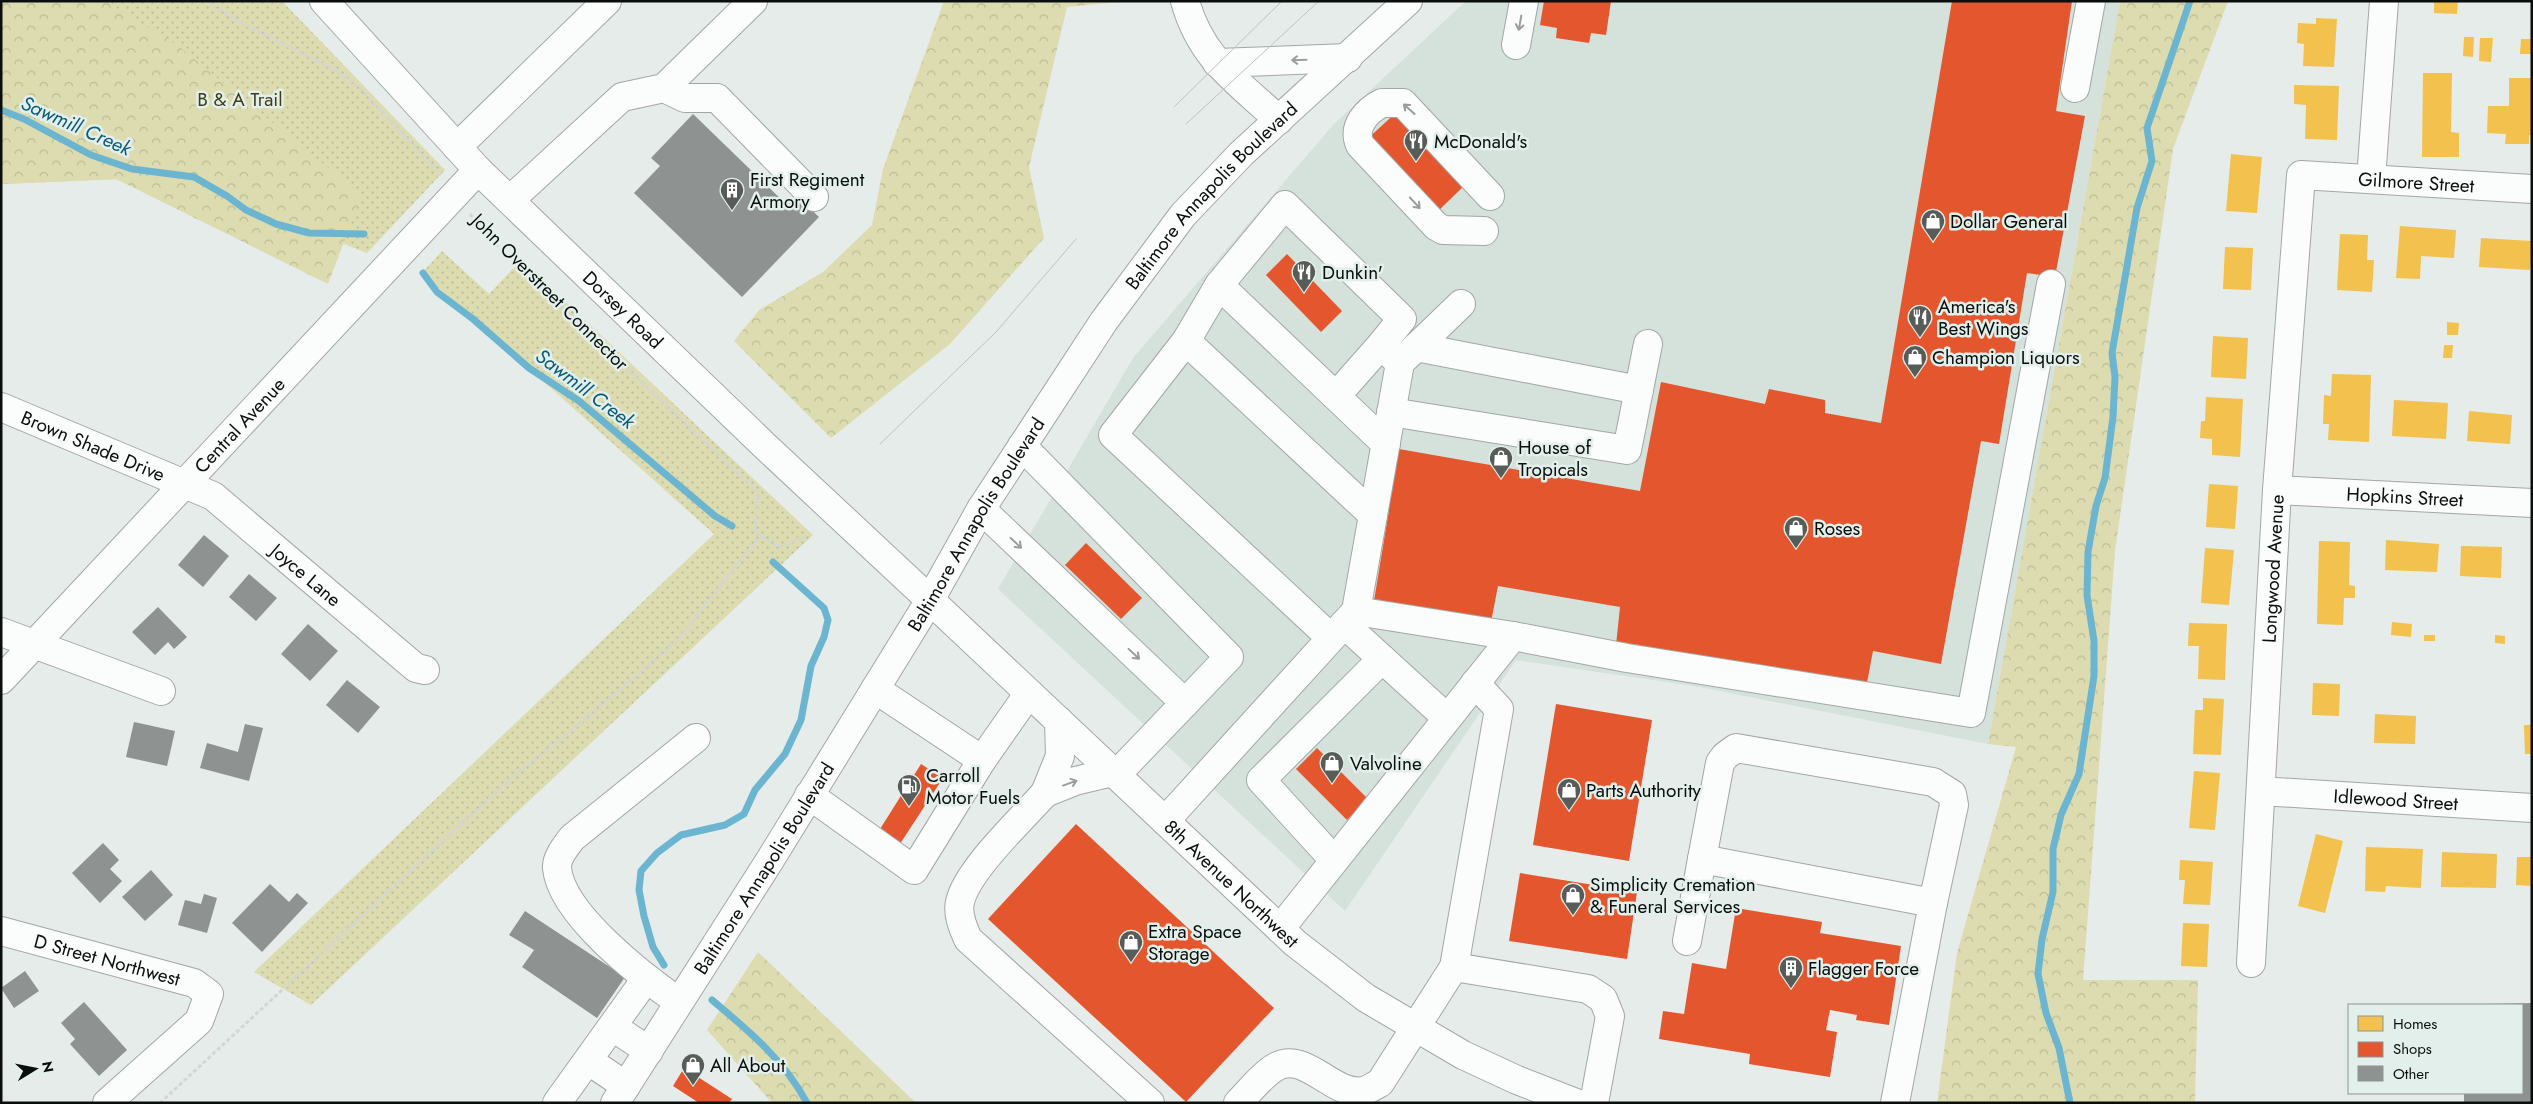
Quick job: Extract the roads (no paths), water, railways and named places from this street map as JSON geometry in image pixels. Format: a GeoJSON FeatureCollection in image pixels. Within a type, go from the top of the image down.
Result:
{"type":"FeatureCollection","features":[{"type":"Feature","properties":{"kind":"street"},"geometry":{"type":"LineString","coordinates":[[457,147],[607,1]]}},
{"type":"Feature","properties":{"kind":"street"},"geometry":{"type":"LineString","coordinates":[[510,200],[622,97],[664,88],[753,1]]}},
{"type":"Feature","properties":{"kind":"street"},"geometry":{"type":"LineString","coordinates":[[1186,1],[1203,46],[1217,63],[1279,120]]}},
{"type":"Feature","properties":{"kind":"street","name":"Baltimore Annapolis Boulevard"},"geometry":{"type":"LineString","coordinates":[[621,1094],[875,690],[930,600],[981,509],[1104,321],[1182,215],[1241,154],[1408,1]]}},
{"type":"Feature","properties":{"kind":"street"},"geometry":{"type":"LineString","coordinates":[[1516,45],[1524,1]]}},
{"type":"Feature","properties":{"kind":"street"},"geometry":{"type":"LineString","coordinates":[[2074,88],[2091,1]]}},
{"type":"Feature","properties":{"kind":"street"},"geometry":{"type":"LineString","coordinates":[[2371,179],[2384,1]]}},
{"type":"Feature","properties":{"kind":"street","name":"Dorsey Road"},"geometry":{"type":"LineString","coordinates":[[326,3],[478,170],[758,440],[930,600]]}},
{"type":"Feature","properties":{"kind":"street"},"geometry":{"type":"LineString","coordinates":[[1217,63],[1348,58]]}},
{"type":"Feature","properties":{"kind":"street"},"geometry":{"type":"LineString","coordinates":[[664,88],[685,98],[717,98],[814,198]]}},
{"type":"Feature","properties":{"kind":"street"},"geometry":{"type":"LineString","coordinates":[[1484,231],[1443,230],[1436,226],[1360,145],[1358,134],[1362,119],[1382,103],[1403,103],[1490,196]]}},
{"type":"Feature","properties":{"kind":"street","name":"Central Avenue"},"geometry":{"type":"LineString","coordinates":[[1,680],[478,170]]}},
{"type":"Feature","properties":{"kind":"street","name":"Gilmore Street"},"geometry":{"type":"LineString","coordinates":[[2301,175],[2532,189]]}},
{"type":"Feature","properties":{"kind":"street","name":"Longwood Avenue"},"geometry":{"type":"LineString","coordinates":[[2251,963],[2277,490],[2301,175]]}},
{"type":"Feature","properties":{"kind":"street"},"geometry":{"type":"LineString","coordinates":[[1165,821],[1344,624],[1373,515],[1391,412],[1402,319],[1285,205],[1219,286],[1186,341],[1113,435],[1344,624],[1447,718]]}},
{"type":"Feature","properties":{"kind":"street"},"geometry":{"type":"LineString","coordinates":[[1344,624],[1513,636],[1626,658],[1971,712],[2051,284]]}},
{"type":"Feature","properties":{"kind":"street"},"geometry":{"type":"LineString","coordinates":[[1219,286],[1386,444]]}},
{"type":"Feature","properties":{"kind":"street"},"geometry":{"type":"LineString","coordinates":[[1336,396],[1399,352],[1461,304]]}},
{"type":"Feature","properties":{"kind":"street"},"geometry":{"type":"LineString","coordinates":[[1186,341],[1373,515]]}},
{"type":"Feature","properties":{"kind":"street"},"geometry":{"type":"LineString","coordinates":[[1391,412],[1627,450],[1648,344]]}},
{"type":"Feature","properties":{"kind":"street"},"geometry":{"type":"LineString","coordinates":[[1399,352],[1639,390]]}},
{"type":"Feature","properties":{"kind":"street","name":"Brown Shade Drive"},"geometry":{"type":"LineString","coordinates":[[1,408],[185,484]]}},
{"type":"Feature","properties":{"kind":"street"},"geometry":{"type":"LineString","coordinates":[[1022,446],[1229,657],[1115,773],[1075,781],[1045,793]]}},
{"type":"Feature","properties":{"kind":"street","name":"Joyce Lane"},"geometry":{"type":"LineString","coordinates":[[185,484],[213,496],[416,668],[426,670]]}},
{"type":"Feature","properties":{"kind":"street","name":"Hopkins Street"},"geometry":{"type":"LineString","coordinates":[[2277,490],[2532,503]]}},
{"type":"Feature","properties":{"kind":"street"},"geometry":{"type":"LineString","coordinates":[[981,509],[1185,703]]}},
{"type":"Feature","properties":{"kind":"street","name":"8th Avenue Northwest"},"geometry":{"type":"LineString","coordinates":[[930,600],[1280,929],[1366,998],[1463,1055],[1517,1080],[1576,1103]]}},
{"type":"Feature","properties":{"kind":"street"},"geometry":{"type":"LineString","coordinates":[[1,632],[161,691]]}},
{"type":"Feature","properties":{"kind":"street"},"geometry":{"type":"LineString","coordinates":[[1280,929],[1513,636]]}},
{"type":"Feature","properties":{"kind":"street"},"geometry":{"type":"LineString","coordinates":[[1334,860],[1261,780],[1382,659]]}},
{"type":"Feature","properties":{"kind":"street"},"geometry":{"type":"LineString","coordinates":[[1238,1103],[1274,1067],[1286,1064],[1304,1066],[1352,1091],[1364,1091],[1380,1083],[1389,1072],[1454,967],[1499,709],[1475,683]]}},
{"type":"Feature","properties":{"kind":"street"},"geometry":{"type":"LineString","coordinates":[[875,690],[982,760]]}},
{"type":"Feature","properties":{"kind":"street"},"geometry":{"type":"LineString","coordinates":[[809,795],[914,870],[982,760],[1029,693]]}},
{"type":"Feature","properties":{"kind":"street"},"geometry":{"type":"LineString","coordinates":[[1059,721],[1060,756],[1045,793],[966,884],[959,904],[961,920],[968,939],[1150,1103]]}},
{"type":"Feature","properties":{"kind":"street"},"geometry":{"type":"LineString","coordinates":[[679,1002],[646,979],[575,910],[561,887],[556,867],[561,854],[572,838],[696,738]]}},
{"type":"Feature","properties":{"kind":"street"},"geometry":{"type":"LineString","coordinates":[[1687,941],[1720,763],[1725,756],[1736,748],[1933,782],[1952,794],[1954,805],[1895,1103]]}},
{"type":"Feature","properties":{"kind":"street","name":"Idlewood Street"},"geometry":{"type":"LineString","coordinates":[[2261,791],[2532,808]]}},
{"type":"Feature","properties":{"kind":"street"},"geometry":{"type":"LineString","coordinates":[[1702,859],[1933,904]]}},
{"type":"Feature","properties":{"kind":"street","name":"D Street Northwest"},"geometry":{"type":"LineString","coordinates":[[1,931],[194,983],[209,994],[200,1021],[107,1103]]}},
{"type":"Feature","properties":{"kind":"street"},"geometry":{"type":"LineString","coordinates":[[1454,967],[1588,989],[1603,999],[1610,1016],[1594,1103]]}},
{"type":"Feature","properties":{"kind":"street"},"geometry":{"type":"LineString","coordinates":[[557,1103],[589,1061],[646,979]]}},
{"type":"Feature","properties":{"kind":"street"},"geometry":{"type":"LineString","coordinates":[[613,1027],[648,1050]]}},
{"type":"Feature","properties":{"kind":"street"},"geometry":{"type":"LineString","coordinates":[[589,1061],[621,1094]]}},
{"type":"Feature","properties":{"kind":"waterway"},"geometry":{"type":"LineString","coordinates":[[2070,1103],[2059,1048],[2046,1013],[2038,974],[2042,939],[2053,892],[2053,849],[2061,815],[2079,774],[2094,676],[2094,641],[2087,595],[2088,552],[2096,506],[2105,478],[2113,417],[2115,377],[2112,353],[2137,208],[2152,161],[2147,128],[2190,1]]}},
{"type":"Feature","properties":{"kind":"waterway","name":"Sawmill Creek"},"geometry":{"type":"LineString","coordinates":[[1,110],[24,119],[91,155],[132,169],[194,177],[227,196],[246,210],[276,224],[309,233],[364,234]]}},
{"type":"Feature","properties":{"kind":"waterway","name":"Sawmill Creek"},"geometry":{"type":"LineString","coordinates":[[423,273],[437,292],[473,319],[529,368],[579,401],[715,516],[732,526]]}},
{"type":"Feature","properties":{"kind":"waterway","name":"Sawmill Creek"},"geometry":{"type":"LineString","coordinates":[[664,965],[653,947],[644,916],[639,890],[641,871],[657,853],[681,835],[725,825],[744,814],[755,790],[785,754],[801,720],[811,666],[824,637],[828,620],[824,608],[773,562]]}},
{"type":"Feature","properties":{"kind":"waterway","name":"Sawmill Creek"},"geometry":{"type":"LineString","coordinates":[[712,1000],[777,1060],[788,1073],[807,1103]]}},
{"type":"Feature","properties":{"kind":"tram line"},"geometry":{"type":"LineString","coordinates":[[1174,107],[1282,1]]}},
{"type":"Feature","properties":{"kind":"tram line"},"geometry":{"type":"LineString","coordinates":[[1186,124],[1319,1]]}},
{"type":"Feature","properties":{"kind":"tram line"},"geometry":{"type":"LineString","coordinates":[[880,444],[996,332],[1076,239]]}},
{"type":"Feature","properties":{"kind":"place","name":"McDonald's"},"geometry":{"type":"Point","coordinates":[1416,162]}},
{"type":"Feature","properties":{"kind":"place","name":"First Regiment Armory"},"geometry":{"type":"Point","coordinates":[732,211]}},
{"type":"Feature","properties":{"kind":"place","name":"Dollar General"},"geometry":{"type":"Point","coordinates":[1933,242]}},
{"type":"Feature","properties":{"kind":"place","name":"Dunkin'"},"geometry":{"type":"Point","coordinates":[1304,293]}},
{"type":"Feature","properties":{"kind":"place","name":"America's Best Wings"},"geometry":{"type":"Point","coordinates":[1920,338]}},
{"type":"Feature","properties":{"kind":"place","name":"Champion Liquors"},"geometry":{"type":"Point","coordinates":[1915,378]}},
{"type":"Feature","properties":{"kind":"place","name":"House of Tropicals"},"geometry":{"type":"Point","coordinates":[1501,479]}},
{"type":"Feature","properties":{"kind":"place","name":"Roses"},"geometry":{"type":"Point","coordinates":[1796,549]}},
{"type":"Feature","properties":{"kind":"place","name":"Valvoline"},"geometry":{"type":"Point","coordinates":[1332,784]}},
{"type":"Feature","properties":{"kind":"place","name":"Carroll Motor Fuels"},"geometry":{"type":"Point","coordinates":[909,807]}},
{"type":"Feature","properties":{"kind":"place","name":"Parts Authority"},"geometry":{"type":"Point","coordinates":[1569,811]}},
{"type":"Feature","properties":{"kind":"place","name":"Simplicity Cremation & Funeral Services"},"geometry":{"type":"Point","coordinates":[1573,916]}},
{"type":"Feature","properties":{"kind":"place","name":"Extra Space Storage"},"geometry":{"type":"Point","coordinates":[1131,963]}},
{"type":"Feature","properties":{"kind":"place","name":"Flagger Force"},"geometry":{"type":"Point","coordinates":[1791,989]}},
{"type":"Feature","properties":{"kind":"place","name":"All About"},"geometry":{"type":"Point","coordinates":[693,1086]}},
{"type":"Feature","properties":{"kind":"park label","name":"B & A Trail"},"geometry":{"type":"Point","coordinates":[240,99]}}]}
